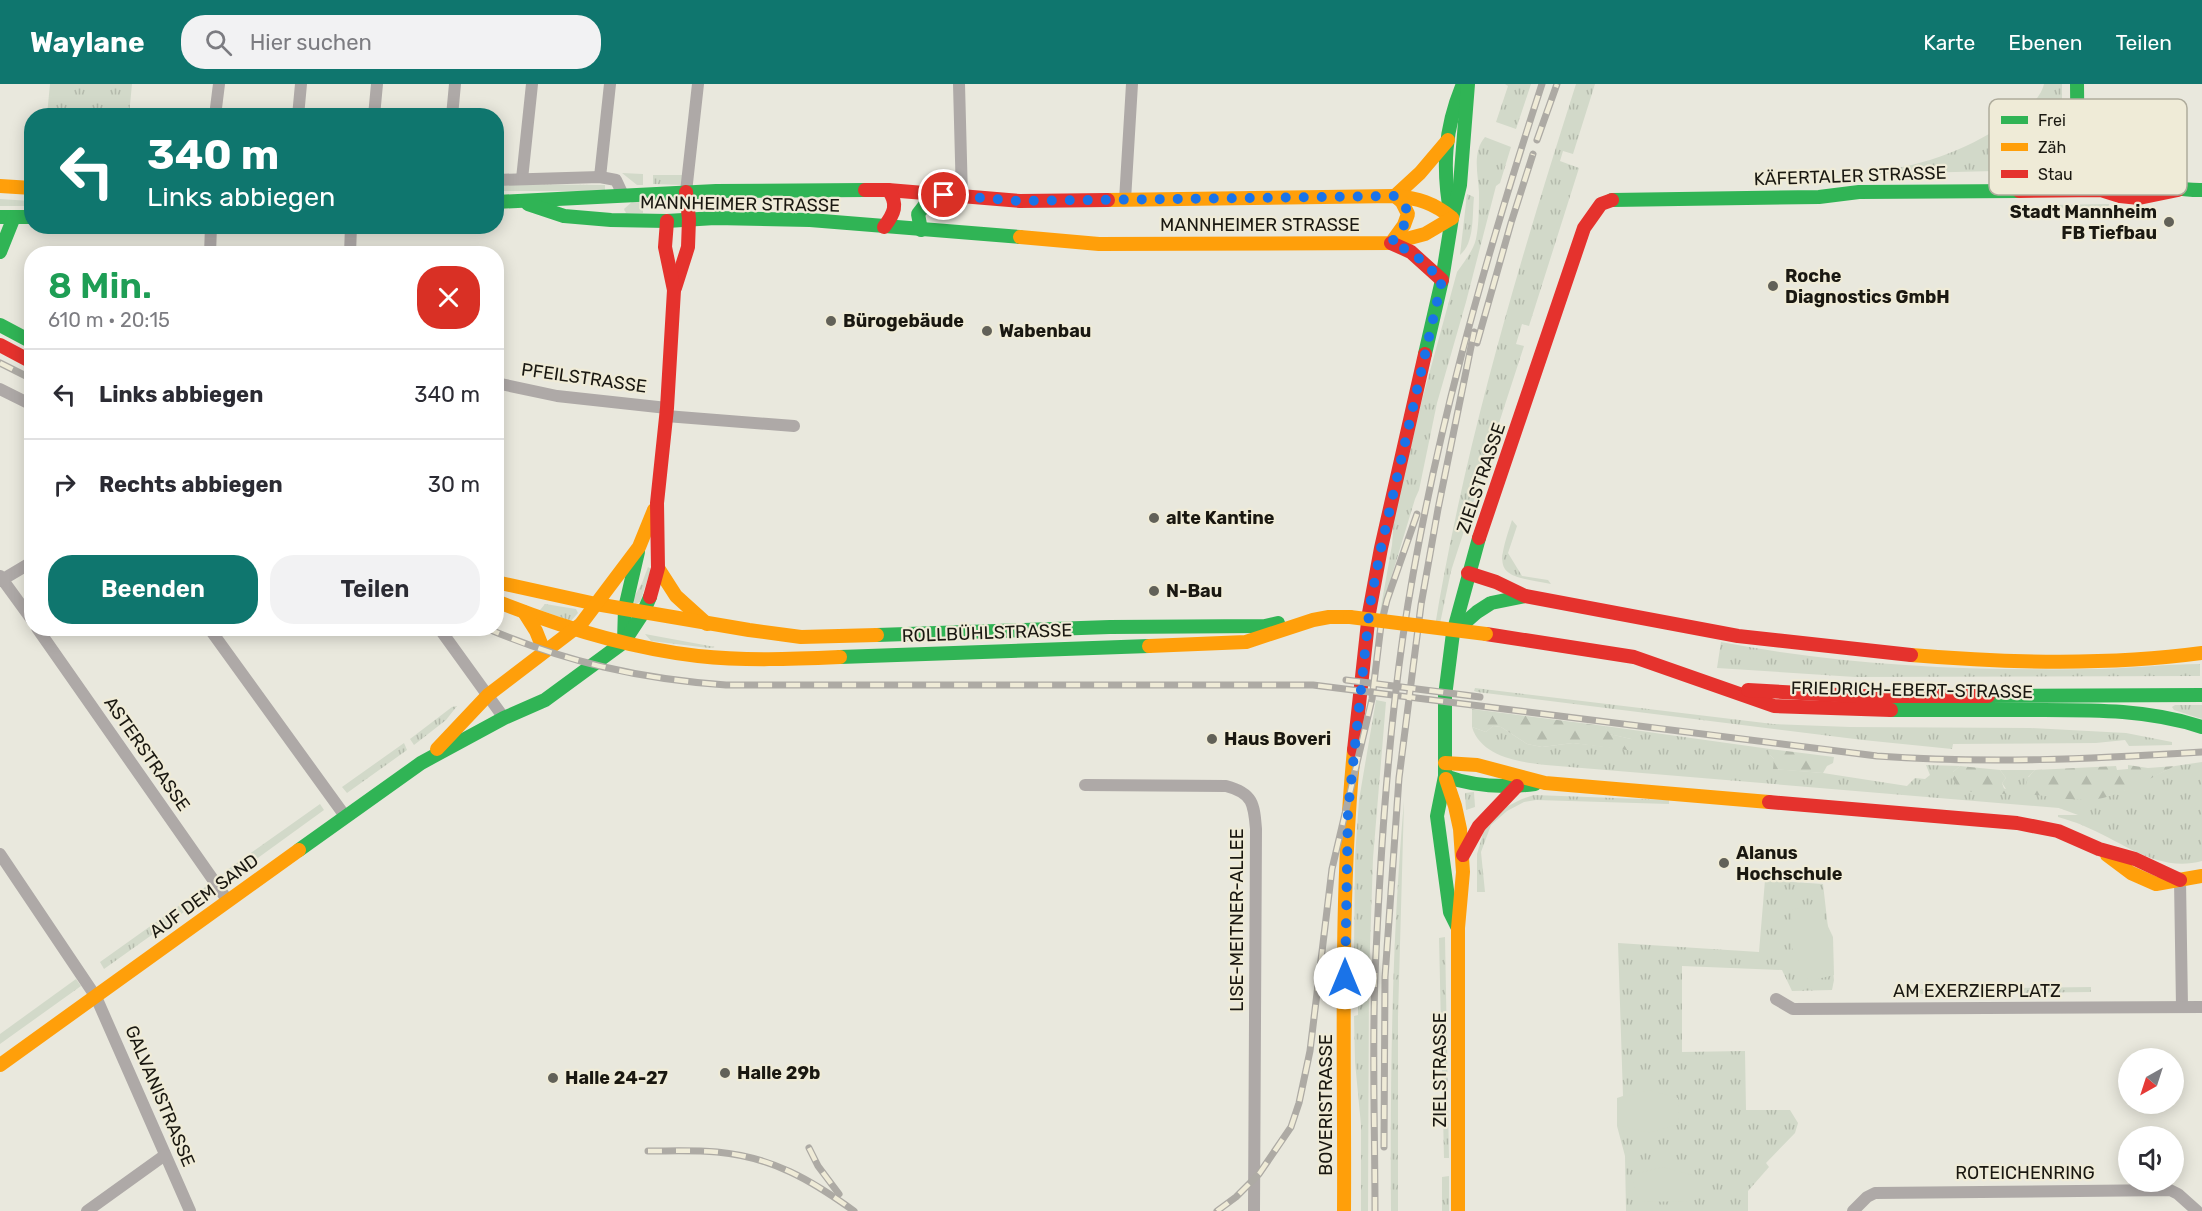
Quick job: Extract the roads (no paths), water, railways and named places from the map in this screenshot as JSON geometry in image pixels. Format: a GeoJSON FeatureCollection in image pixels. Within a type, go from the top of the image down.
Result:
{"type":"FeatureCollection","features":[{"type":"Feature","properties":{"kind":"main road"},"geometry":{"type":"LineString","coordinates":[[1452,218],[1445,183],[1448,140],[1454,108],[1463,84]]}},
{"type":"Feature","properties":{"kind":"main road","name":"BOVERISTRASSE"},"geometry":{"type":"LineString","coordinates":[[1344,1211],[1345,933],[1348,824],[1370,605],[1442,280],[1460,185],[1468,84]]}},
{"type":"Feature","properties":{"kind":"main road"},"geometry":{"type":"LineString","coordinates":[[2077,84],[2077,99]]}},
{"type":"Feature","properties":{"kind":"main road"},"geometry":{"type":"LineString","coordinates":[[1442,280],[1412,252],[1391,243],[1405,226],[1408,218],[1406,208],[1395,196],[1420,173],[1448,140]]}},
{"type":"Feature","properties":{"kind":"main road"},"geometry":{"type":"LineString","coordinates":[[0,186],[24,188]]}},
{"type":"Feature","properties":{"kind":"main road","name":"MANNHEIMER STRASSE"},"geometry":{"type":"LineString","coordinates":[[504,202],[686,192],[888,190],[1020,201],[1395,196],[1419,198],[1432,203],[1452,218],[1425,234],[1391,243],[1099,244],[802,220],[611,220],[564,216],[520,201]]}},
{"type":"Feature","properties":{"kind":"main road"},"geometry":{"type":"LineString","coordinates":[[884,226],[893,215],[897,205],[895,197],[888,190]]}},
{"type":"Feature","properties":{"kind":"main road","name":"KÄFERTALER STRASSE"},"geometry":{"type":"LineString","coordinates":[[1601,204],[1615,199],[1820,197],[1859,192],[1989,190]]}},
{"type":"Feature","properties":{"kind":"main road"},"geometry":{"type":"LineString","coordinates":[[624,642],[621,625],[623,609],[632,583],[639,547],[657,502],[667,412],[674,290],[688,247],[689,219],[686,192]]}},
{"type":"Feature","properties":{"kind":"main road"},"geometry":{"type":"LineString","coordinates":[[674,290],[665,247],[667,221],[686,192]]}},
{"type":"Feature","properties":{"kind":"main road"},"geometry":{"type":"LineString","coordinates":[[611,220],[620,209],[623,195]]}},
{"type":"Feature","properties":{"kind":"main road"},"geometry":{"type":"LineString","coordinates":[[921,230],[918,214],[925,205],[944,195]]}},
{"type":"Feature","properties":{"kind":"main road","name":"KÄFERTALER STRASSE"},"geometry":{"type":"LineString","coordinates":[[2116,195],[2151,197],[2159,195]]}},
{"type":"Feature","properties":{"kind":"main road","name":"ZIELSTRASSE"},"geometry":{"type":"LineString","coordinates":[[1458,928],[1450,912],[1437,816],[1445,769],[1445,696],[1454,633],[1467,579],[1497,481],[1584,228],[1601,204]]}},
{"type":"Feature","properties":{"kind":"main road"},"geometry":{"type":"LineString","coordinates":[[0,217],[24,217]]}},
{"type":"Feature","properties":{"kind":"main road"},"geometry":{"type":"LineString","coordinates":[[0,252],[14,217]]}},
{"type":"Feature","properties":{"kind":"main road"},"geometry":{"type":"LineString","coordinates":[[0,325],[24,338]]}},
{"type":"Feature","properties":{"kind":"main road"},"geometry":{"type":"LineString","coordinates":[[0,345],[24,358]]}},
{"type":"Feature","properties":{"kind":"main road","name":"AUF DEM SAND"},"geometry":{"type":"LineString","coordinates":[[0,1065],[430,756],[545,700],[624,642],[644,613],[658,568],[657,502]]}},
{"type":"Feature","properties":{"kind":"main road","name":"AUF DEM SAND"},"geometry":{"type":"LineString","coordinates":[[430,756],[488,695],[575,630],[639,547]]}},
{"type":"Feature","properties":{"kind":"main road"},"geometry":{"type":"LineString","coordinates":[[658,568],[676,596],[707,624]]}},
{"type":"Feature","properties":{"kind":"main road"},"geometry":{"type":"LineString","coordinates":[[1467,579],[1491,603]]}},
{"type":"Feature","properties":{"kind":"main road","name":"FRIEDRICH-EBERT-STRASSE"},"geometry":{"type":"LineString","coordinates":[[1467,579],[1496,582],[1525,596],[1728,634],[1962,659],[2109,662],[2180,657],[2202,653]]}},
{"type":"Feature","properties":{"kind":"main road"},"geometry":{"type":"LineString","coordinates":[[504,584],[623,609]]}},
{"type":"Feature","properties":{"kind":"main road","name":"FRIEDRICH-EBERT-STRASSE"},"geometry":{"type":"LineString","coordinates":[[1454,633],[1477,612],[1491,603],[1525,596]]}},
{"type":"Feature","properties":{"kind":"main road"},"geometry":{"type":"LineString","coordinates":[[504,604],[575,630]]}},
{"type":"Feature","properties":{"kind":"main road","name":"ROLLBÜHLSTRASSE"},"geometry":{"type":"LineString","coordinates":[[623,609],[801,637],[1110,627],[1265,626],[1324,610],[1350,614]]}},
{"type":"Feature","properties":{"kind":"main road"},"geometry":{"type":"LineString","coordinates":[[524,612],[544,651]]}},
{"type":"Feature","properties":{"kind":"main road"},"geometry":{"type":"LineString","coordinates":[[1350,614],[1487,630]]}},
{"type":"Feature","properties":{"kind":"main road","name":"ROLLBÜHLSTRASSE"},"geometry":{"type":"LineString","coordinates":[[575,630],[653,648],[728,658],[868,656],[1246,642],[1302,623],[1350,614]]}},
{"type":"Feature","properties":{"kind":"main road","name":"FRIEDRICH-EBERT-STRASSE"},"geometry":{"type":"LineString","coordinates":[[1487,630],[1619,644],[1702,677],[1740,689],[1773,692],[1857,696],[2202,695]]}},
{"type":"Feature","properties":{"kind":"main road","name":"FRIEDRICH-EBERT-STRASSE"},"geometry":{"type":"LineString","coordinates":[[1487,630],[1634,657],[1774,706],[1852,710],[2119,711],[2177,719],[2202,727]]}},
{"type":"Feature","properties":{"kind":"main road","name":"FRIEDRICH-EBERT-STRASSE"},"geometry":{"type":"LineString","coordinates":[[2180,657],[2202,659]]}},
{"type":"Feature","properties":{"kind":"main road"},"geometry":{"type":"LineString","coordinates":[[1445,769],[1477,765],[1545,783],[2017,823],[2058,831],[2098,849],[2135,859],[2180,880],[2202,876]]}},
{"type":"Feature","properties":{"kind":"main road"},"geometry":{"type":"LineString","coordinates":[[1445,769],[1462,783],[1517,786],[1545,783]]}},
{"type":"Feature","properties":{"kind":"main road","name":"ZIELSTRASSE"},"geometry":{"type":"LineString","coordinates":[[1445,769],[1457,815],[1462,859],[1463,901],[1458,928],[1458,1211]]}},
{"type":"Feature","properties":{"kind":"main road"},"geometry":{"type":"LineString","coordinates":[[1462,859],[1468,839],[1486,815],[1517,786]]}},
{"type":"Feature","properties":{"kind":"street"},"geometry":{"type":"LineString","coordinates":[[216,108],[219,84]]}},
{"type":"Feature","properties":{"kind":"street"},"geometry":{"type":"LineString","coordinates":[[299,108],[301,84]]}},
{"type":"Feature","properties":{"kind":"street"},"geometry":{"type":"LineString","coordinates":[[375,108],[377,84]]}},
{"type":"Feature","properties":{"kind":"street"},"geometry":{"type":"LineString","coordinates":[[453,108],[455,84]]}},
{"type":"Feature","properties":{"kind":"street"},"geometry":{"type":"LineString","coordinates":[[522,179],[532,84]]}},
{"type":"Feature","properties":{"kind":"street"},"geometry":{"type":"LineString","coordinates":[[504,180],[600,177],[610,84]]}},
{"type":"Feature","properties":{"kind":"street"},"geometry":{"type":"LineString","coordinates":[[686,192],[698,84]]}},
{"type":"Feature","properties":{"kind":"street"},"geometry":{"type":"LineString","coordinates":[[959,84],[962,197]]}},
{"type":"Feature","properties":{"kind":"street"},"geometry":{"type":"LineString","coordinates":[[1125,200],[1132,84]]}},
{"type":"Feature","properties":{"kind":"street","name":"MANNHEIMER STRASSE"},"geometry":{"type":"LineString","coordinates":[[600,177],[616,180],[623,195]]}},
{"type":"Feature","properties":{"kind":"street","name":"PFEILSTRASSE"},"geometry":{"type":"LineString","coordinates":[[504,385],[557,396],[667,412],[794,426]]}},
{"type":"Feature","properties":{"kind":"street"},"geometry":{"type":"LineString","coordinates":[[0,389],[24,401]]}},
{"type":"Feature","properties":{"kind":"street"},"geometry":{"type":"LineString","coordinates":[[24,566],[1,579],[24,609]]}},
{"type":"Feature","properties":{"kind":"street","name":"ASTERSTRASSE"},"geometry":{"type":"LineString","coordinates":[[43,636],[228,901]]}},
{"type":"Feature","properties":{"kind":"street"},"geometry":{"type":"LineString","coordinates":[[215,636],[345,816]]}},
{"type":"Feature","properties":{"kind":"street"},"geometry":{"type":"LineString","coordinates":[[445,636],[504,718]]}},
{"type":"Feature","properties":{"kind":"street","name":"LISE-MEITNER-ALLEE"},"geometry":{"type":"LineString","coordinates":[[1085,785],[1226,786],[1239,789],[1250,798],[1256,829],[1254,1211]]}},
{"type":"Feature","properties":{"kind":"street","name":"GALVANISTRASSE"},"geometry":{"type":"LineString","coordinates":[[0,854],[4,869],[96,997],[190,1211]]}},
{"type":"Feature","properties":{"kind":"street"},"geometry":{"type":"LineString","coordinates":[[2180,880],[2182,1007]]}},
{"type":"Feature","properties":{"kind":"street","name":"AM EXERZIERPLATZ"},"geometry":{"type":"LineString","coordinates":[[1776,999],[1793,1009],[2202,1007]]}},
{"type":"Feature","properties":{"kind":"street"},"geometry":{"type":"LineString","coordinates":[[87,1211],[165,1155]]}},
{"type":"Feature","properties":{"kind":"street","name":"ROTEICHENRING"},"geometry":{"type":"LineString","coordinates":[[1853,1211],[1867,1197],[1875,1193],[2170,1190],[2197,1211]]}},
{"type":"Feature","properties":{"kind":"railway"},"geometry":{"type":"LineString","coordinates":[[1375,1211],[1374,1034],[1377,933],[1388,763],[1403,636],[1428,496],[1461,357],[1499,220],[1542,84]]}},
{"type":"Feature","properties":{"kind":"railway"},"geometry":{"type":"LineString","coordinates":[[1537,140],[1557,84]]}},
{"type":"Feature","properties":{"kind":"railway"},"geometry":{"type":"LineString","coordinates":[[1477,343],[1533,154]]}},
{"type":"Feature","properties":{"kind":"railway"},"geometry":{"type":"LineString","coordinates":[[1384,1147],[1385,977],[1399,778],[1421,605],[1474,332]]}},
{"type":"Feature","properties":{"kind":"railway"},"geometry":{"type":"LineString","coordinates":[[0,363],[24,375]]}},
{"type":"Feature","properties":{"kind":"railway"},"geometry":{"type":"LineString","coordinates":[[1217,1211],[1236,1197],[1259,1174],[1291,1127],[1299,1103],[1310,1051],[1332,869],[1372,699],[1381,625],[1387,600],[1417,514]]}},
{"type":"Feature","properties":{"kind":"railway"},"geometry":{"type":"LineString","coordinates":[[504,635],[604,667],[664,678],[726,685],[1313,685],[1877,756],[1959,760],[2039,760],[2202,752]]}},
{"type":"Feature","properties":{"kind":"railway"},"geometry":{"type":"LineString","coordinates":[[1346,680],[1480,697]]}},
{"type":"Feature","properties":{"kind":"railway"},"geometry":{"type":"LineString","coordinates":[[809,1148],[818,1166],[839,1194]]}},
{"type":"Feature","properties":{"kind":"railway"},"geometry":{"type":"LineString","coordinates":[[648,1151],[717,1152],[756,1159],[806,1180],[854,1211]]}},
{"type":"Feature","properties":{"kind":"place","name":"Stadt Mannheim FB Tiefbau"},"geometry":{"type":"Point","coordinates":[2169,222]}},
{"type":"Feature","properties":{"kind":"place","name":"Roche Diagnostics GmbH"},"geometry":{"type":"Point","coordinates":[1773,286]}},
{"type":"Feature","properties":{"kind":"place","name":"Bürogebäude"},"geometry":{"type":"Point","coordinates":[831,321]}},
{"type":"Feature","properties":{"kind":"place","name":"Wabenbau"},"geometry":{"type":"Point","coordinates":[987,331]}},
{"type":"Feature","properties":{"kind":"place","name":"alte Kantine"},"geometry":{"type":"Point","coordinates":[1154,518]}},
{"type":"Feature","properties":{"kind":"place","name":"N-Bau"},"geometry":{"type":"Point","coordinates":[1154,591]}},
{"type":"Feature","properties":{"kind":"place","name":"Haus Boveri"},"geometry":{"type":"Point","coordinates":[1212,739]}},
{"type":"Feature","properties":{"kind":"place","name":"Alanus Hochschule"},"geometry":{"type":"Point","coordinates":[1724,863]}},
{"type":"Feature","properties":{"kind":"place","name":"Halle 29b"},"geometry":{"type":"Point","coordinates":[725,1073]}},
{"type":"Feature","properties":{"kind":"place","name":"Halle 24-27"},"geometry":{"type":"Point","coordinates":[553,1078]}}]}
